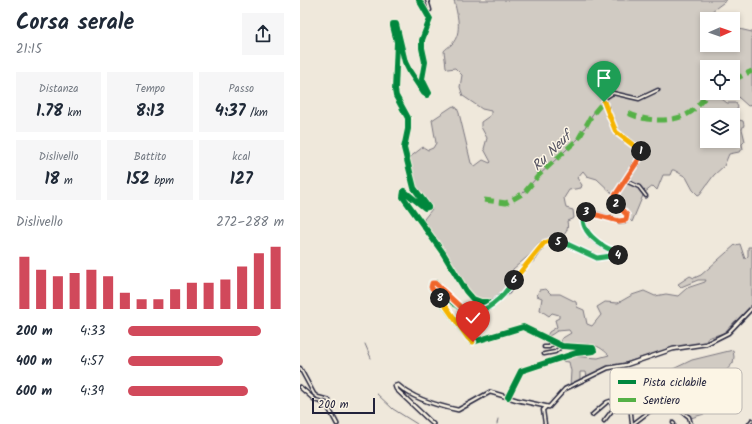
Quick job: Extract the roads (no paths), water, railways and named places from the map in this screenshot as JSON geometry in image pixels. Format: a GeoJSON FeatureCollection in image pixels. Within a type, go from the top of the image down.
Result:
{"type":"FeatureCollection","features":[{"type":"Feature","properties":{"kind":"main road"},"geometry":{"type":"LineString","coordinates":[[433,424],[396,389],[395,386],[398,385],[408,392],[425,400],[458,410],[463,409],[481,395],[490,392],[546,407],[552,405],[565,389],[608,368],[626,366],[673,349],[706,344],[728,333],[752,308]]}},
{"type":"Feature","properties":{"kind":"main road"},"geometry":{"type":"LineString","coordinates":[[300,386],[315,400],[326,403],[338,424]]}},
{"type":"Feature","properties":{"kind":"street"},"geometry":{"type":"LineString","coordinates":[[419,0],[430,19],[422,40],[424,62],[422,79],[429,93],[427,95],[424,93],[410,72],[405,62],[396,24],[393,24],[397,42],[395,90],[396,96],[408,118],[408,129],[404,148],[414,188],[428,207],[424,208],[404,191],[403,197],[443,253],[445,260],[466,292],[474,299],[490,304]]}},
{"type":"Feature","properties":{"kind":"street"},"geometry":{"type":"LineString","coordinates":[[427,0],[430,10]]}},
{"type":"Feature","properties":{"kind":"street"},"geometry":{"type":"LineString","coordinates":[[508,397],[521,371],[535,368],[576,353],[594,351],[593,348],[562,346],[523,326],[473,342],[468,338],[431,284],[435,283],[461,309],[467,312],[477,312],[487,308],[490,304],[508,292],[524,267],[534,258],[544,243],[548,241],[567,244],[597,258],[618,255],[618,252],[605,248],[588,233],[584,227],[584,214],[587,211],[619,221],[626,220],[627,215],[614,200],[643,153],[616,132],[604,102],[605,98],[617,93],[639,99],[658,90]]}},
{"type":"Feature","properties":{"kind":"street"},"geometry":{"type":"LineString","coordinates":[[626,181],[639,187],[646,196]]}},
{"type":"Feature","properties":{"kind":"street"},"geometry":{"type":"LineString","coordinates":[[544,347],[549,347],[555,342]]}},
{"type":"Feature","properties":{"kind":"street"},"geometry":{"type":"LineString","coordinates":[[544,354],[555,352],[562,346]]}},
{"type":"Feature","properties":{"kind":"street"},"geometry":{"type":"LineString","coordinates":[[300,368],[314,394],[318,397],[329,400],[329,407]]}},
{"type":"Feature","properties":{"kind":"street"},"geometry":{"type":"LineString","coordinates":[[592,415],[610,401]]}},
{"type":"Feature","properties":{"kind":"street"},"geometry":{"type":"LineString","coordinates":[[545,424],[543,410],[546,407]]}},
{"type":"Feature","properties":{"kind":"street"},"geometry":{"type":"LineString","coordinates":[[604,421],[610,413]]}},
{"type":"Feature","properties":{"kind":"street"},"geometry":{"type":"LineString","coordinates":[[632,414],[633,424],[646,414]]}},
{"type":"Feature","properties":{"kind":"street"},"geometry":{"type":"LineString","coordinates":[[686,414],[689,417],[692,424]]}},
{"type":"Feature","properties":{"kind":"street"},"geometry":{"type":"LineString","coordinates":[[749,424],[752,420]]}},
{"type":"Feature","properties":{"kind":"waterway","name":"Ru Neuf"},"geometry":{"type":"LineString","coordinates":[[523,193],[538,176],[579,138],[592,115],[603,101]]}},
{"type":"Feature","properties":{"kind":"waterway"},"geometry":{"type":"LineString","coordinates":[[365,344],[371,358]]}},
{"type":"Feature","properties":{"kind":"waterway"},"geometry":{"type":"LineString","coordinates":[[377,394],[393,409],[417,424]]}},
{"type":"Feature","properties":{"kind":"waterway"},"geometry":{"type":"LineString","coordinates":[[497,424],[498,419]]}}]}
